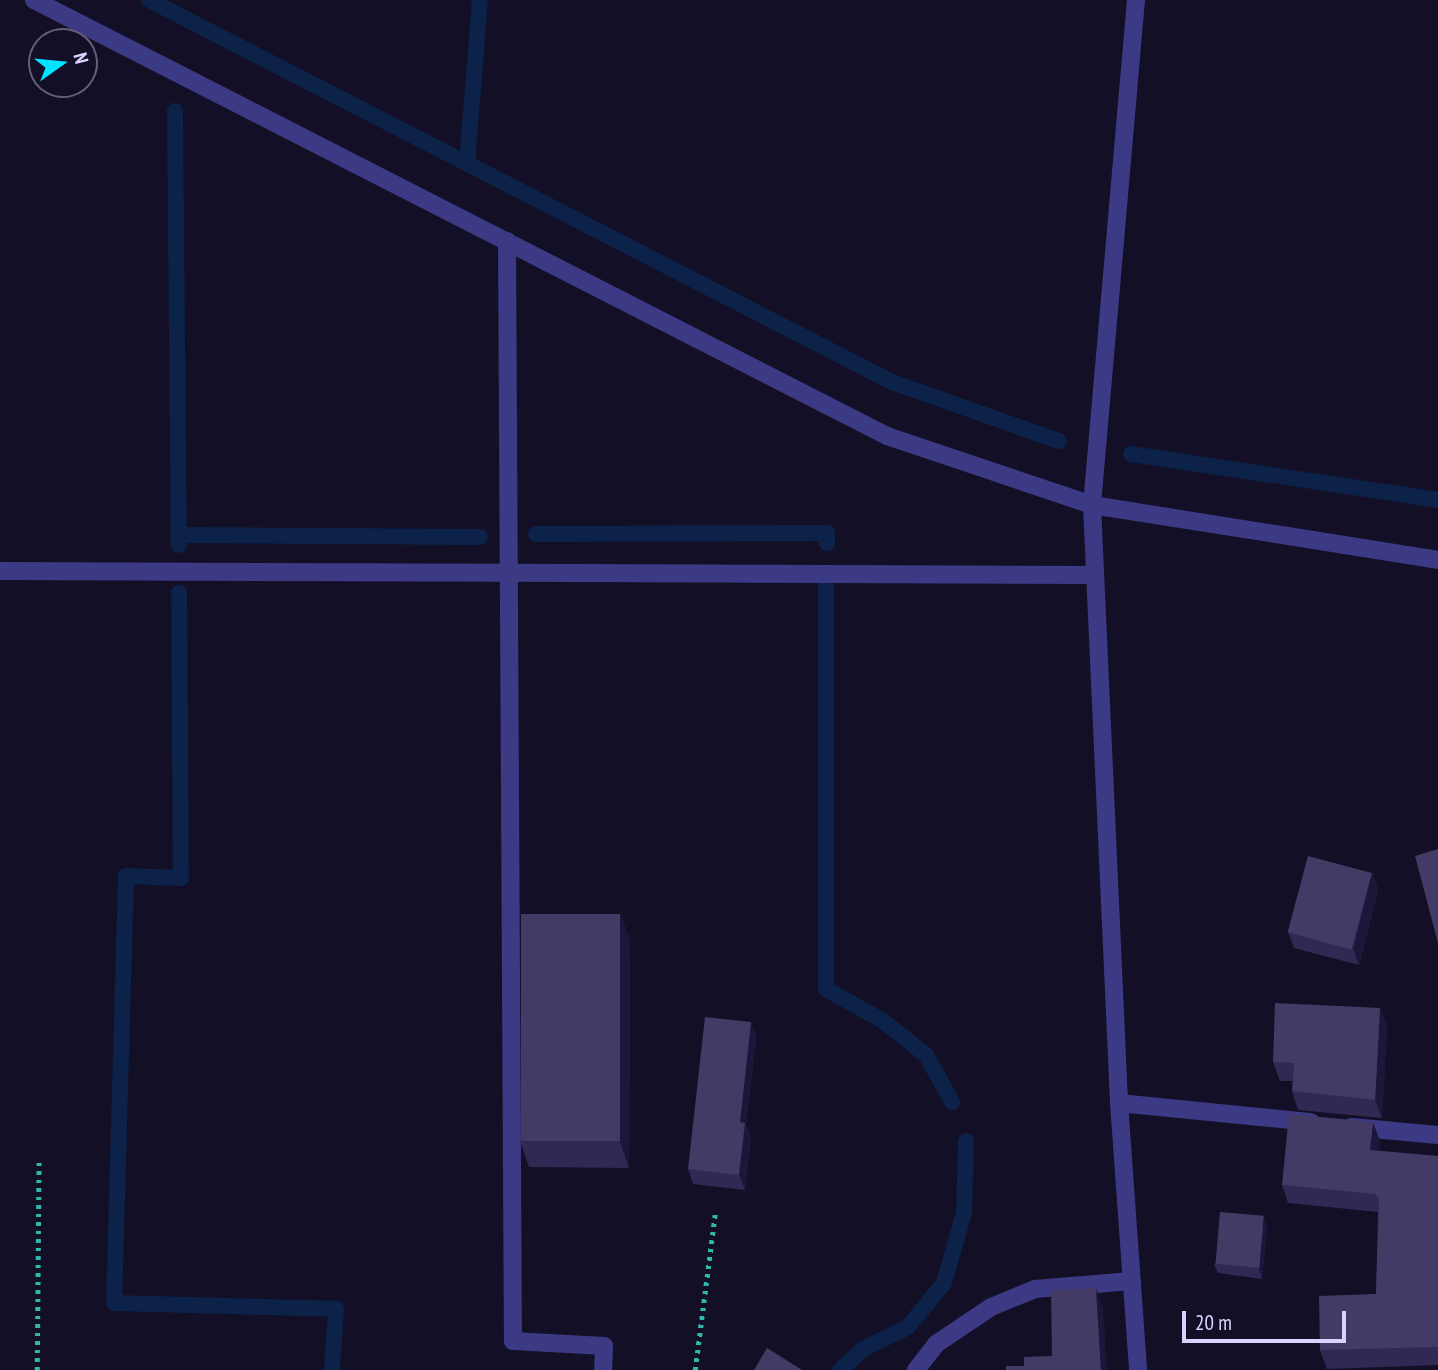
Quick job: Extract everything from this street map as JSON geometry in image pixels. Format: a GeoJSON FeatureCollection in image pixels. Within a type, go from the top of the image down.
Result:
{"type":"FeatureCollection","features":[{"type":"Feature","properties":{"kind":"street"},"geometry":{"type":"LineString","coordinates":[[34,0],[887,436],[1092,505],[1438,560]]}},
{"type":"Feature","properties":{"kind":"street"},"geometry":{"type":"LineString","coordinates":[[1136,0],[1092,505],[1119,1103],[1138,1370]]}},
{"type":"Feature","properties":{"kind":"street"},"geometry":{"type":"LineString","coordinates":[[507,241],[513,1341],[604,1346],[603,1370]]}},
{"type":"Feature","properties":{"kind":"street"},"geometry":{"type":"LineString","coordinates":[[0,571],[1094,575]]}},
{"type":"Feature","properties":{"kind":"street"},"geometry":{"type":"LineString","coordinates":[[1119,1103],[1438,1135]]}},
{"type":"Feature","properties":{"kind":"street"},"geometry":{"type":"LineString","coordinates":[[916,1370],[936,1344],[991,1307],[1035,1289],[1132,1281]]}},
{"type":"Feature","properties":{"kind":"path"},"geometry":{"type":"LineString","coordinates":[[37,1370],[39,1160]]}},
{"type":"Feature","properties":{"kind":"path"},"geometry":{"type":"LineString","coordinates":[[695,1370],[715,1214]]}},
{"type":"Feature","properties":{"kind":"building"},"geometry":{"type":"Polygon","coordinates":[[[1438,849],[1438,943],[1415,856],[1438,849]]]}},
{"type":"Feature","properties":{"kind":"building"},"geometry":{"type":"Polygon","coordinates":[[[1308,856],[1372,873],[1351,949],[1288,932],[1308,856]]]}},
{"type":"Feature","properties":{"kind":"building"},"geometry":{"type":"Polygon","coordinates":[[[521,914],[620,914],[620,1141],[521,1141],[521,914]]]}},
{"type":"Feature","properties":{"kind":"building"},"geometry":{"type":"Polygon","coordinates":[[[1275,1003],[1380,1008],[1375,1100],[1292,1091],[1294,1063],[1273,1062],[1275,1003]]]}},
{"type":"Feature","properties":{"kind":"building"},"geometry":{"type":"Polygon","coordinates":[[[705,1017],[751,1022],[740,1122],[745,1123],[739,1175],[688,1169],[705,1017]]]}},
{"type":"Feature","properties":{"kind":"building"},"geometry":{"type":"Polygon","coordinates":[[[1289,1114],[1373,1122],[1370,1150],[1438,1156],[1438,1347],[1320,1350],[1319,1296],[1376,1294],[1379,1199],[1375,1194],[1282,1185],[1289,1114]]]}},
{"type":"Feature","properties":{"kind":"building"},"geometry":{"type":"Polygon","coordinates":[[[1220,1212],[1264,1216],[1259,1268],[1215,1264],[1220,1212]]]}},
{"type":"Feature","properties":{"kind":"building"},"geometry":{"type":"Polygon","coordinates":[[[1096,1288],[1101,1370],[1006,1370],[1006,1366],[1024,1366],[1024,1357],[1052,1356],[1051,1290],[1096,1288]]]}},
{"type":"Feature","properties":{"kind":"building"},"geometry":{"type":"Polygon","coordinates":[[[767,1348],[802,1370],[754,1370],[767,1348]]]}},
{"type":"Feature","properties":{"kind":"waterway"},"geometry":{"type":"LineString","coordinates":[[149,0],[892,382],[1059,441]]}},
{"type":"Feature","properties":{"kind":"waterway"},"geometry":{"type":"LineString","coordinates":[[467,164],[480,0]]}},
{"type":"Feature","properties":{"kind":"waterway"},"geometry":{"type":"LineString","coordinates":[[175,111],[179,545]]}},
{"type":"Feature","properties":{"kind":"waterway"},"geometry":{"type":"LineString","coordinates":[[1131,454],[1438,500]]}},
{"type":"Feature","properties":{"kind":"waterway"},"geometry":{"type":"LineString","coordinates":[[536,534],[827,533],[827,543]]}},
{"type":"Feature","properties":{"kind":"waterway"},"geometry":{"type":"LineString","coordinates":[[179,535],[480,537]]}},
{"type":"Feature","properties":{"kind":"waterway"},"geometry":{"type":"LineString","coordinates":[[826,587],[826,989],[883,1021],[926,1055],[952,1102]]}},
{"type":"Feature","properties":{"kind":"waterway"},"geometry":{"type":"LineString","coordinates":[[179,593],[181,878],[126,876],[114,1303],[336,1309],[332,1370]]}},
{"type":"Feature","properties":{"kind":"waterway"},"geometry":{"type":"LineString","coordinates":[[840,1370],[863,1349],[908,1327],[944,1283],[964,1213],[966,1141]]}}]}
